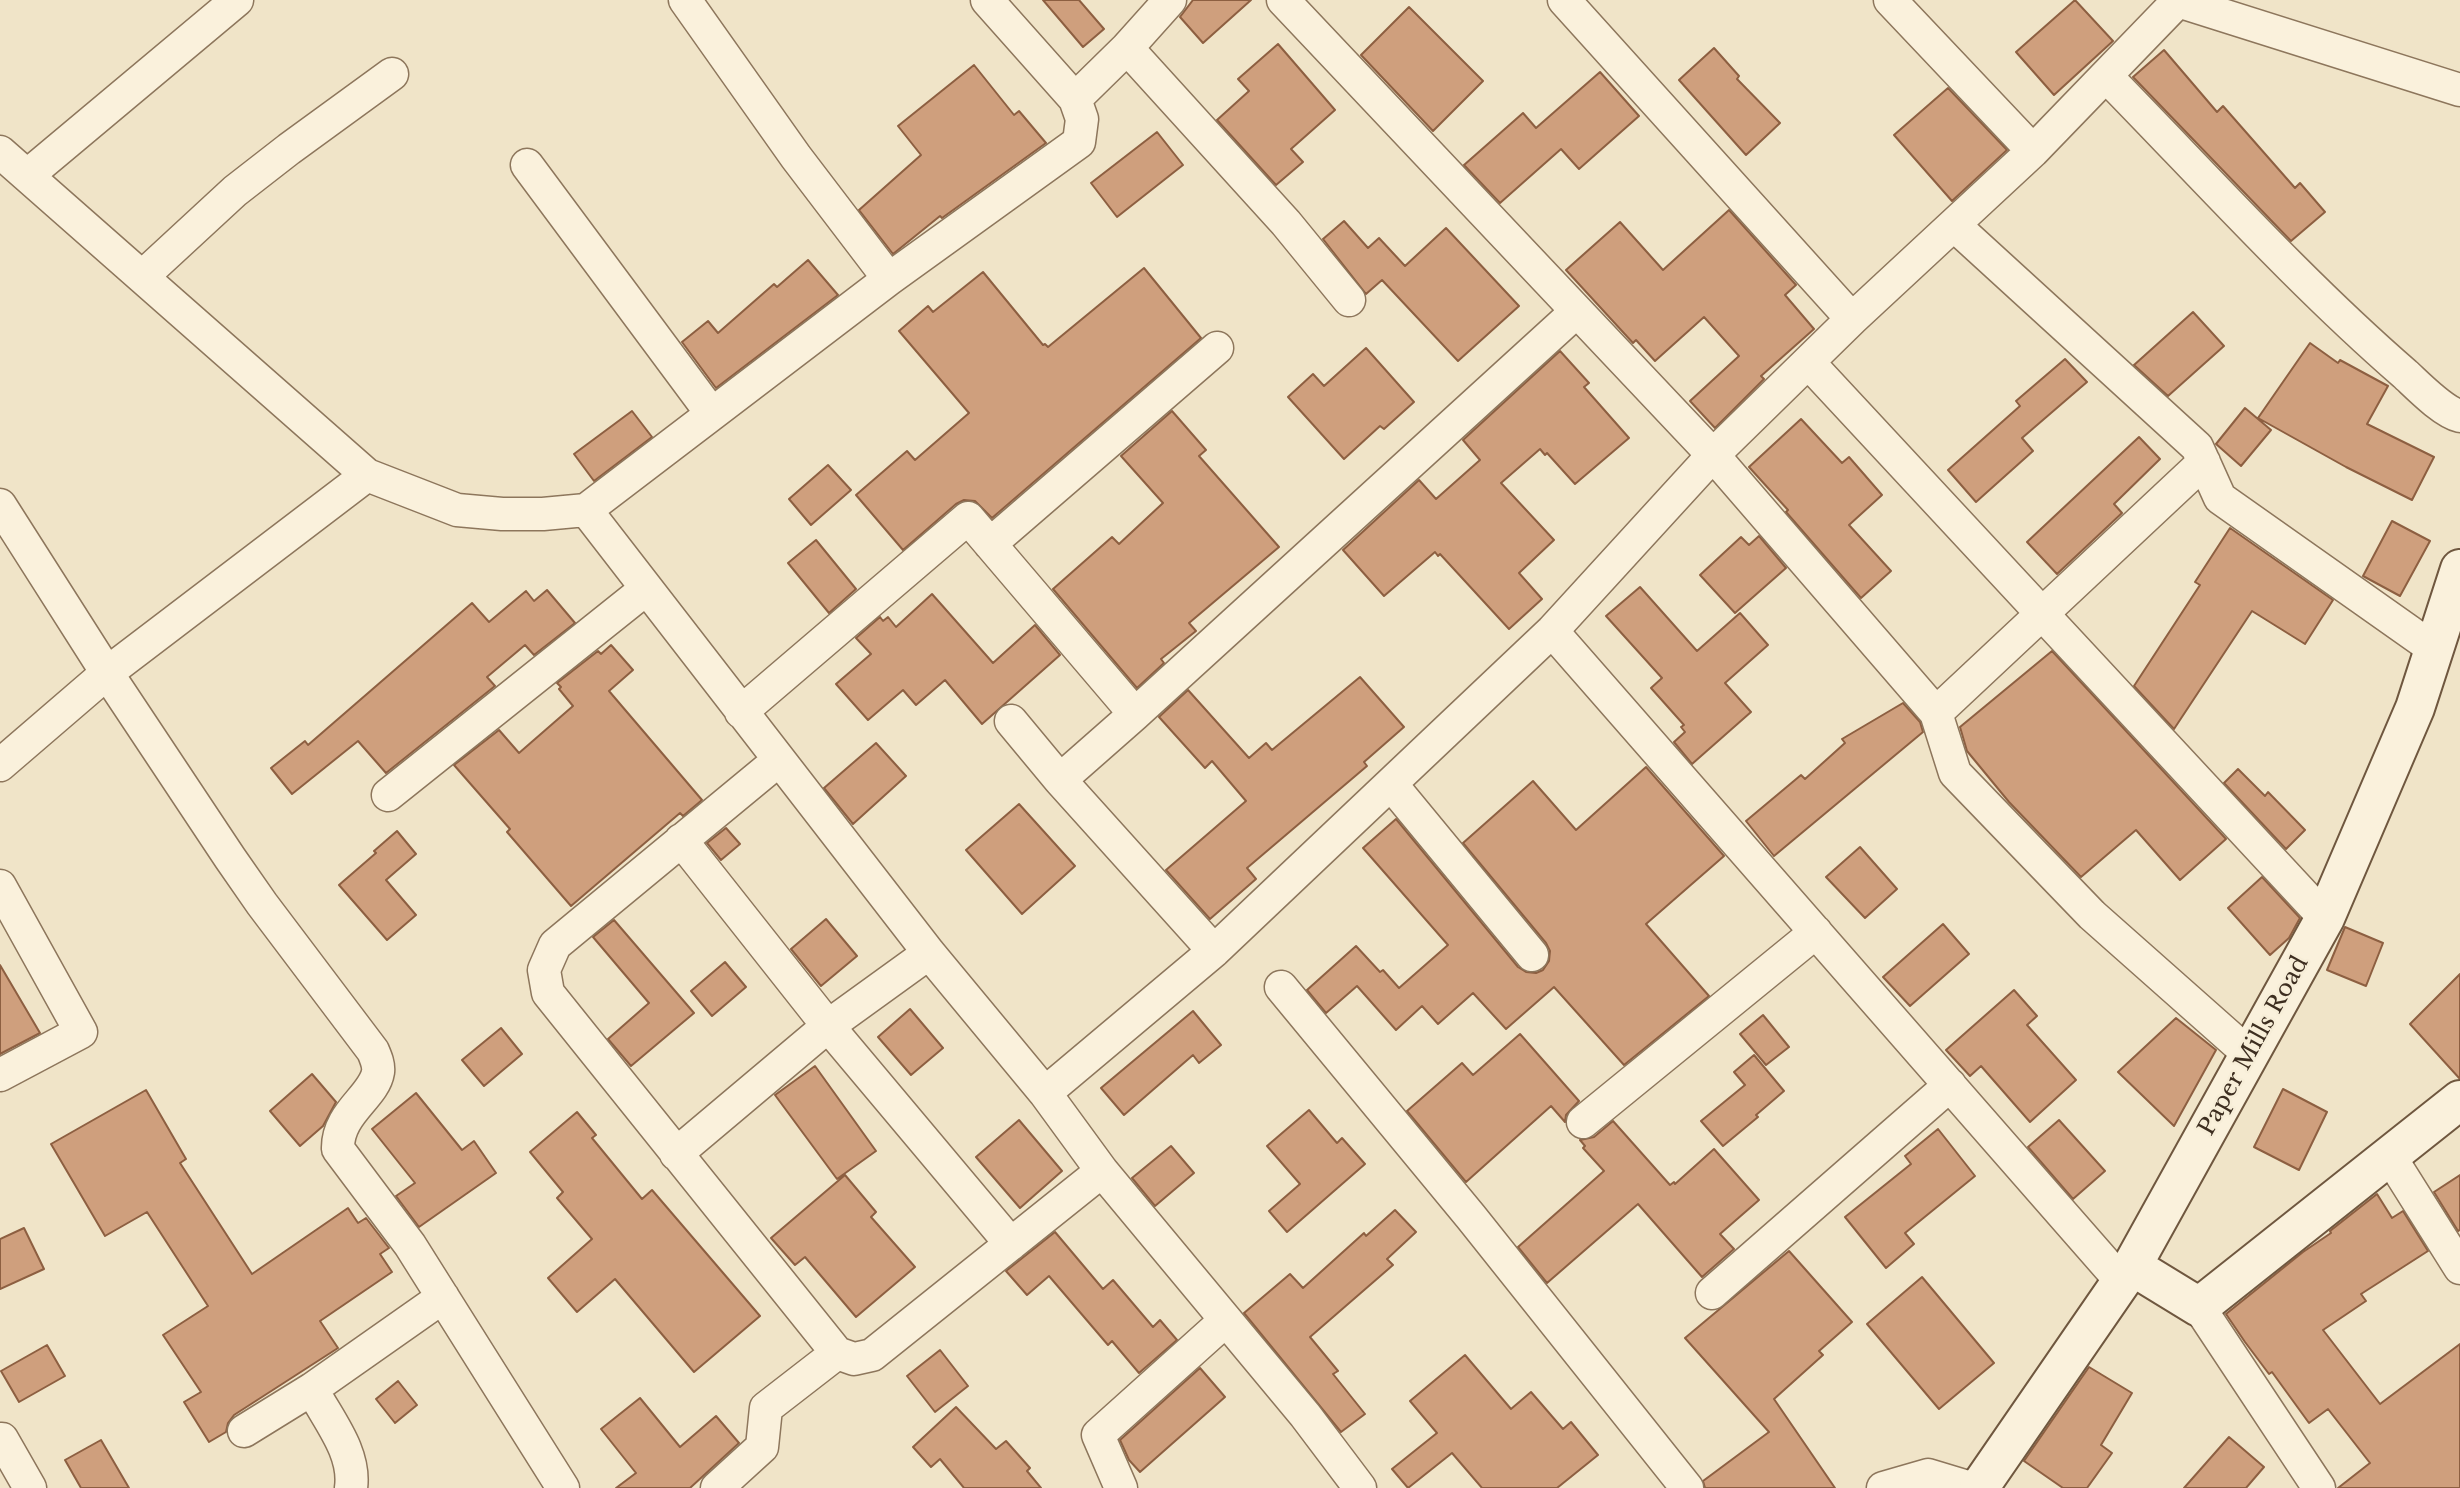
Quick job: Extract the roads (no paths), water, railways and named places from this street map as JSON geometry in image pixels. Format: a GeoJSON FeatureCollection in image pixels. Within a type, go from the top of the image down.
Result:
{"type":"FeatureCollection","features":[{"type":"Feature","properties":{"kind":"main road","name":"Paper Mills Road"},"geometry":{"type":"LineString","coordinates":[[1979,1488],[2127,1274],[2325,918],[2415,708],[2434,649],[2456,596]]}},
{"type":"Feature","properties":{"kind":"main road"},"geometry":{"type":"LineString","coordinates":[[2127,1274],[2199,1307],[2460,1100]]}},
{"type":"Feature","properties":{"kind":"street"},"geometry":{"type":"LineString","coordinates":[[28,175],[237,0]]}},
{"type":"Feature","properties":{"kind":"street"},"geometry":{"type":"LineString","coordinates":[[685,0],[796,157],[890,279]]}},
{"type":"Feature","properties":{"kind":"street"},"geometry":{"type":"LineString","coordinates":[[0,152],[367,475],[457,510],[515,514],[586,510],[890,279],[1079,142],[1082,119],[1076,99],[987,0]]}},
{"type":"Feature","properties":{"kind":"street"},"geometry":{"type":"LineString","coordinates":[[1076,99],[1170,0]]}},
{"type":"Feature","properties":{"kind":"street"},"geometry":{"type":"LineString","coordinates":[[1283,0],[1713,455],[1936,713],[1955,773],[2092,915],[2250,1055]]}},
{"type":"Feature","properties":{"kind":"street"},"geometry":{"type":"LineString","coordinates":[[1564,0],[1853,319]]}},
{"type":"Feature","properties":{"kind":"street"},"geometry":{"type":"LineString","coordinates":[[1890,0],[2033,151]]}},
{"type":"Feature","properties":{"kind":"street"},"geometry":{"type":"LineString","coordinates":[[1045,1093],[1214,951],[1552,631],[1713,455],[1853,319],[2033,151],[2179,1],[2460,90]]}},
{"type":"Feature","properties":{"kind":"street"},"geometry":{"type":"LineString","coordinates":[[1127,48],[1286,223],[1349,300]]}},
{"type":"Feature","properties":{"kind":"street"},"geometry":{"type":"LineString","coordinates":[[143,276],[235,191],[392,74]]}},
{"type":"Feature","properties":{"kind":"street"},"geometry":{"type":"LineString","coordinates":[[2106,76],[2359,334],[2433,398],[2460,416]]}},
{"type":"Feature","properties":{"kind":"street"},"geometry":{"type":"LineString","coordinates":[[527,165],[712,414]]}},
{"type":"Feature","properties":{"kind":"street"},"geometry":{"type":"LineString","coordinates":[[1954,225],[2197,447],[2220,498],[2434,649]]}},
{"type":"Feature","properties":{"kind":"street"},"geometry":{"type":"LineString","coordinates":[[1060,780],[1577,311]]}},
{"type":"Feature","properties":{"kind":"street"},"geometry":{"type":"LineString","coordinates":[[990,544],[1217,348]]}},
{"type":"Feature","properties":{"kind":"street"},"geometry":{"type":"LineString","coordinates":[[1808,362],[2325,918]]}},
{"type":"Feature","properties":{"kind":"street"},"geometry":{"type":"LineString","coordinates":[[1936,713],[2204,463]]}},
{"type":"Feature","properties":{"kind":"street"},"geometry":{"type":"LineString","coordinates":[[0,765],[107,673],[367,475]]}},
{"type":"Feature","properties":{"kind":"street"},"geometry":{"type":"LineString","coordinates":[[0,505],[107,673],[262,904],[373,1051],[378,1074],[342,1127],[338,1149],[410,1245],[563,1488]]}},
{"type":"Feature","properties":{"kind":"street"},"geometry":{"type":"LineString","coordinates":[[586,510],[929,953],[1045,1093],[1102,1171],[1306,1415],[1360,1488]]}},
{"type":"Feature","properties":{"kind":"street"},"geometry":{"type":"LineString","coordinates":[[741,712],[968,518],[1135,714]]}},
{"type":"Feature","properties":{"kind":"street"},"geometry":{"type":"LineString","coordinates":[[388,795],[646,589]]}},
{"type":"Feature","properties":{"kind":"street"},"geometry":{"type":"LineString","coordinates":[[1552,631],[1950,1085],[2127,1274]]}},
{"type":"Feature","properties":{"kind":"street"},"geometry":{"type":"LineString","coordinates":[[1011,721],[1060,780],[1214,951]]}},
{"type":"Feature","properties":{"kind":"street"},"geometry":{"type":"LineString","coordinates":[[779,760],[555,945],[544,970],[548,993],[837,1353],[854,1359],[872,1355],[1102,1171]]}},
{"type":"Feature","properties":{"kind":"street"},"geometry":{"type":"LineString","coordinates":[[1391,784],[1532,955]]}},
{"type":"Feature","properties":{"kind":"street"},"geometry":{"type":"LineString","coordinates":[[681,840],[828,1026],[1012,1244]]}},
{"type":"Feature","properties":{"kind":"street"},"geometry":{"type":"LineString","coordinates":[[0,886],[81,1032],[0,1075]]}},
{"type":"Feature","properties":{"kind":"street"},"geometry":{"type":"LineString","coordinates":[[1583,1122],[1816,932]]}},
{"type":"Feature","properties":{"kind":"street"},"geometry":{"type":"LineString","coordinates":[[676,1154],[828,1026],[929,953]]}},
{"type":"Feature","properties":{"kind":"street"},"geometry":{"type":"LineString","coordinates":[[1281,987],[1471,1217],[1687,1488]]}},
{"type":"Feature","properties":{"kind":"street"},"geometry":{"type":"LineString","coordinates":[[1712,1293],[1950,1085]]}},
{"type":"Feature","properties":{"kind":"street"},"geometry":{"type":"LineString","coordinates":[[2389,1155],[2460,1268]]}},
{"type":"Feature","properties":{"kind":"street"},"geometry":{"type":"LineString","coordinates":[[244,1431],[312,1389],[443,1297]]}},
{"type":"Feature","properties":{"kind":"street"},"geometry":{"type":"LineString","coordinates":[[2199,1307],[2319,1488]]}},
{"type":"Feature","properties":{"kind":"street"},"geometry":{"type":"LineString","coordinates":[[1121,1488],[1098,1435],[1226,1320]]}},
{"type":"Feature","properties":{"kind":"street"},"geometry":{"type":"LineString","coordinates":[[717,1488],[762,1447],[766,1408],[837,1353]]}},
{"type":"Feature","properties":{"kind":"street"},"geometry":{"type":"LineString","coordinates":[[312,1389],[347,1452],[353,1478],[351,1488]]}},
{"type":"Feature","properties":{"kind":"street"},"geometry":{"type":"LineString","coordinates":[[2,1439],[30,1488]]}},
{"type":"Feature","properties":{"kind":"street"},"geometry":{"type":"LineString","coordinates":[[1884,1488],[1890,1484],[1928,1475],[1970,1488]]}}]}
